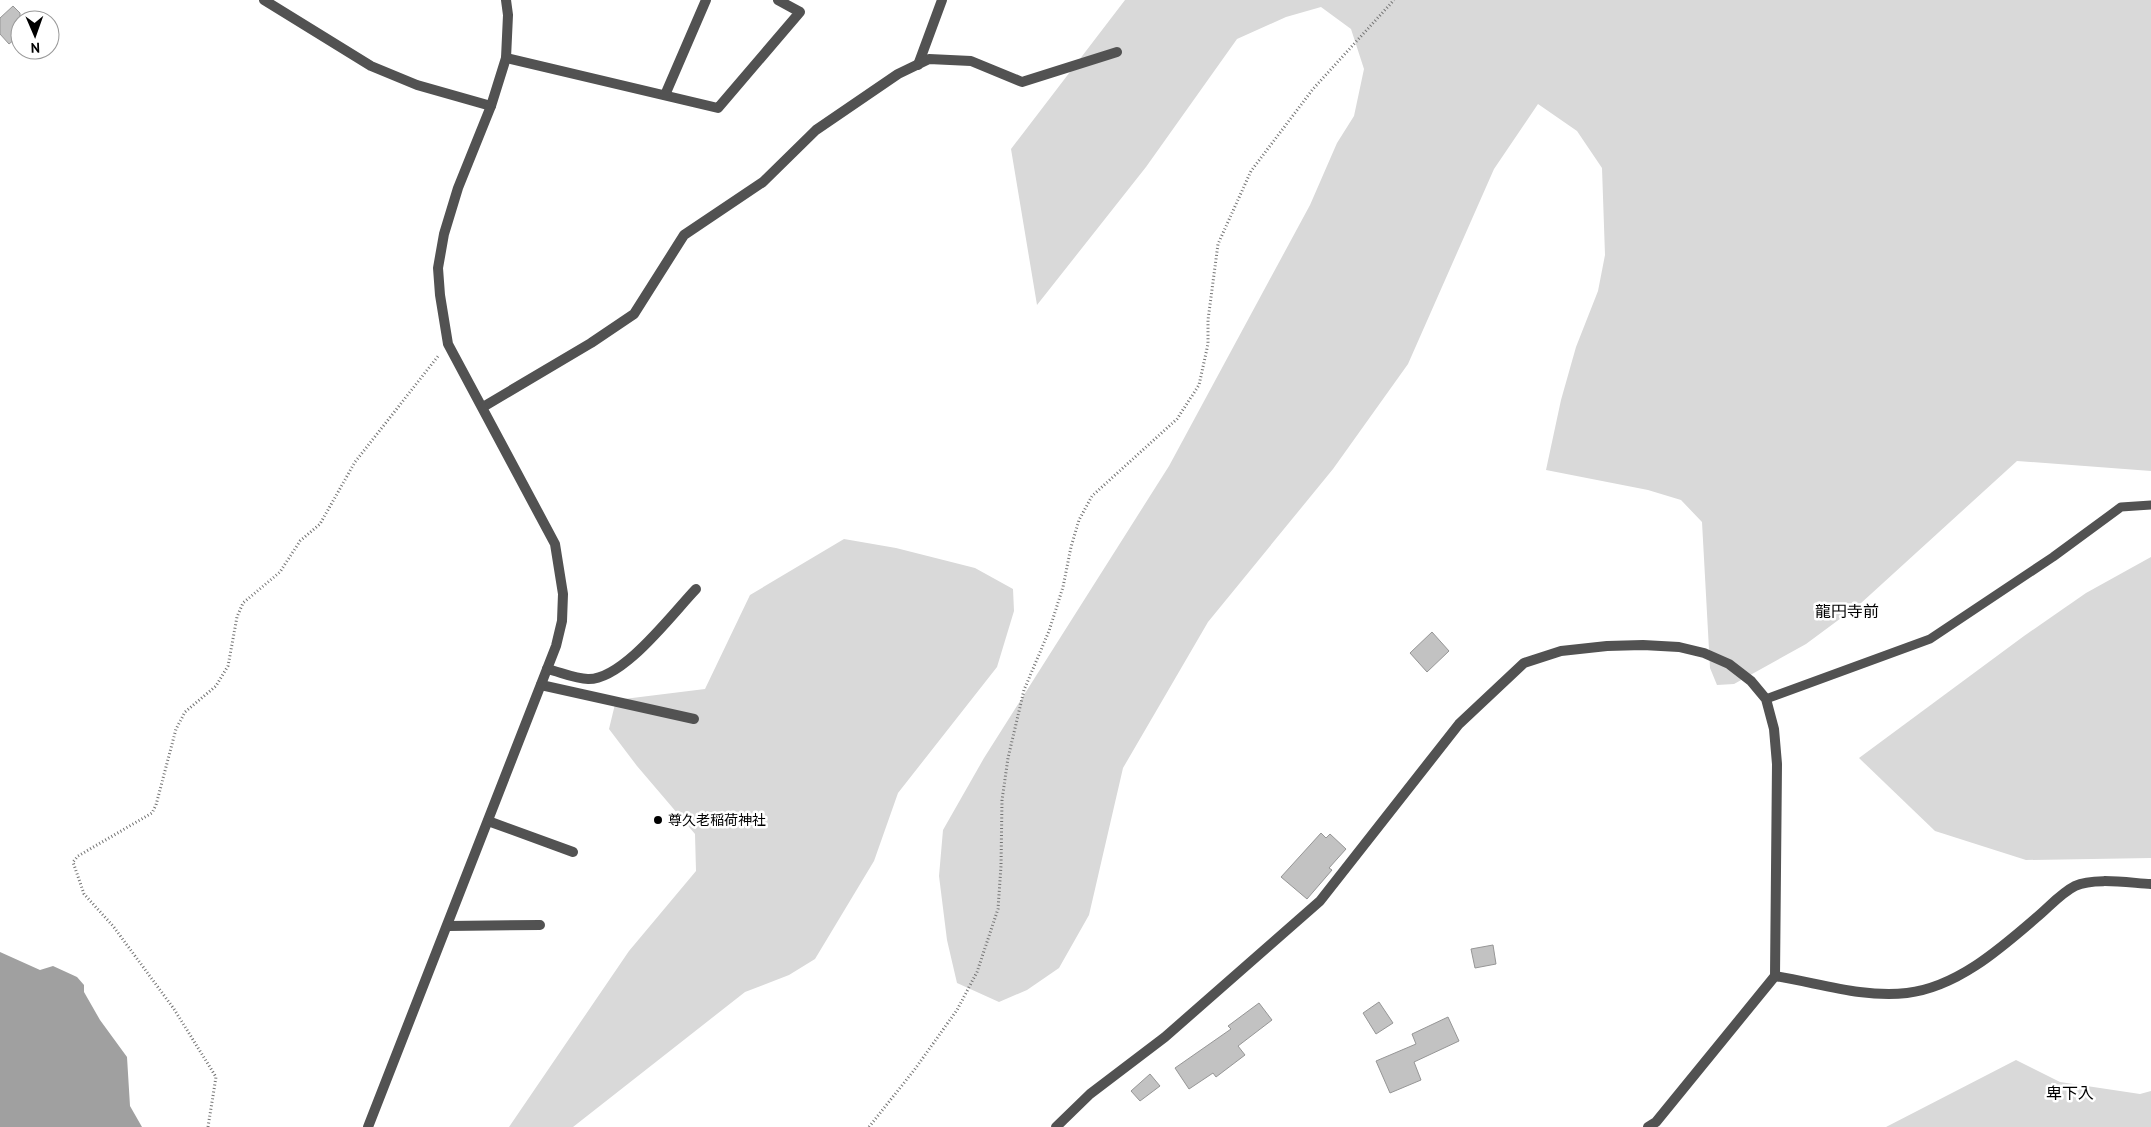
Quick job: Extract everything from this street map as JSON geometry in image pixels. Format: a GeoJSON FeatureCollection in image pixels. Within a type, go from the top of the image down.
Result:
{"type":"FeatureCollection","features":[{"type":"Feature","properties":{"kind":"street"},"geometry":{"type":"LineString","coordinates":[[264,0],[370,66],[417,86],[491,106]]}},
{"type":"Feature","properties":{"kind":"street"},"geometry":{"type":"LineString","coordinates":[[368,1127],[541,685],[562,622],[562,594],[555,544],[483,406],[466,379],[448,344],[439,286],[438,268],[443,242],[458,188],[491,106],[506,58],[508,15],[506,0]]}},
{"type":"Feature","properties":{"kind":"street"},"geometry":{"type":"LineString","coordinates":[[665,95],[706,0]]}},
{"type":"Feature","properties":{"kind":"street"},"geometry":{"type":"LineString","coordinates":[[506,58],[718,108],[800,12],[778,0]]}},
{"type":"Feature","properties":{"kind":"street"},"geometry":{"type":"LineString","coordinates":[[918,65],[942,0]]}},
{"type":"Feature","properties":{"kind":"street"},"geometry":{"type":"LineString","coordinates":[[483,406],[591,343],[634,314],[684,235],[764,182],[816,130],[898,74],[929,59],[971,61],[1022,82],[1117,52]]}},
{"type":"Feature","properties":{"kind":"street"},"geometry":{"type":"LineString","coordinates":[[547,669],[588,680],[606,677],[626,664],[696,589]]}},
{"type":"Feature","properties":{"kind":"street"},"geometry":{"type":"LineString","coordinates":[[1056,1127],[1090,1094],[1165,1037],[1320,901],[1459,724],[1524,663],[1561,651],[1643,644],[1679,647],[1704,653],[1729,664],[1751,681],[1766,700],[1774,729],[1777,764],[1775,976],[1656,1122],[1648,1127]]}},
{"type":"Feature","properties":{"kind":"street"},"geometry":{"type":"LineString","coordinates":[[541,685],[694,719]]}},
{"type":"Feature","properties":{"kind":"street"},"geometry":{"type":"LineString","coordinates":[[488,821],[574,852]]}},
{"type":"Feature","properties":{"kind":"street"},"geometry":{"type":"LineString","coordinates":[[1775,976],[1827,988],[1864,993],[1907,993],[1947,982],[2015,936],[2064,893],[2076,885],[2091,882],[2151,884]]}},
{"type":"Feature","properties":{"kind":"street"},"geometry":{"type":"LineString","coordinates":[[448,926],[540,925]]}},
{"type":"Feature","properties":{"kind":"lane"},"geometry":{"type":"LineString","coordinates":[[1766,700],[1930,640],[2053,557],[2121,507],[2151,505]]}},
{"type":"Feature","properties":{"kind":"path"},"geometry":{"type":"LineString","coordinates":[[869,1127],[915,1069],[951,1017],[977,972],[998,909],[1002,800],[1008,758],[1024,690],[1052,623],[1063,588],[1070,547],[1079,520],[1092,496],[1177,420],[1199,385],[1208,344],[1208,320],[1218,244],[1251,171],[1313,89],[1394,0]]}},
{"type":"Feature","properties":{"kind":"path"},"geometry":{"type":"LineString","coordinates":[[208,1127],[216,1078],[174,1009],[113,926],[84,894],[73,862],[78,856],[152,813],[156,805],[176,728],[185,712],[216,686],[228,666],[236,617],[244,603],[280,572],[300,541],[320,524],[355,462],[448,344]]}},
{"type":"Feature","properties":{"kind":"shaded area"},"geometry":{"type":"Polygon","coordinates":[[[1125,0],[2151,0],[2151,471],[2017,461],[1860,604],[1806,644],[1734,684],[1717,685],[1710,668],[1702,522],[1681,500],[1648,490],[1546,470],[1561,400],[1576,347],[1598,291],[1605,255],[1602,168],[1577,131],[1538,104],[1494,169],[1408,364],[1333,469],[1208,622],[1123,768],[1089,915],[1059,968],[1027,990],[999,1002],[957,983],[947,940],[939,876],[943,830],[984,758],[1169,466],[1310,205],[1337,143],[1354,116],[1364,69],[1351,29],[1321,7],[1286,17],[1237,39],[1146,167],[1037,305],[1011,149],[1125,0]]]}},
{"type":"Feature","properties":{"kind":"shaded area"},"geometry":{"type":"Polygon","coordinates":[[[844,539],[896,548],[975,568],[1013,589],[1014,611],[997,667],[898,793],[874,861],[815,959],[789,975],[745,992],[573,1127],[509,1127],[629,951],[696,871],[695,834],[637,766],[609,729],[616,700],[705,689],[750,595],[844,539]]]}},
{"type":"Feature","properties":{"kind":"shaded area"},"geometry":{"type":"Polygon","coordinates":[[[2151,557],[2151,858],[2026,860],[1935,831],[1859,758],[2024,636],[2086,593],[2151,557]]]}},
{"type":"Feature","properties":{"kind":"shaded area"},"geometry":{"type":"Polygon","coordinates":[[[0,952],[40,970],[53,966],[77,977],[84,985],[84,992],[100,1020],[127,1057],[130,1106],[142,1127],[0,1127],[0,952]]]}},
{"type":"Feature","properties":{"kind":"shaded area"},"geometry":{"type":"Polygon","coordinates":[[[2016,1060],[2060,1082],[2140,1094],[2151,1091],[2151,1127],[1886,1127],[2016,1060]]]}},
{"type":"Feature","properties":{"kind":"building"},"geometry":{"type":"Polygon","coordinates":[[[13,6],[17,10],[10,10],[9,44],[0,34],[0,18],[13,6]]]}},
{"type":"Feature","properties":{"kind":"building"},"geometry":{"type":"Polygon","coordinates":[[[1432,632],[1449,651],[1427,672],[1410,653],[1432,632]]]}},
{"type":"Feature","properties":{"kind":"building"},"geometry":{"type":"Polygon","coordinates":[[[1321,833],[1326,838],[1330,834],[1346,849],[1329,868],[1332,870],[1307,899],[1281,877],[1321,833]]]}},
{"type":"Feature","properties":{"kind":"building"},"geometry":{"type":"Polygon","coordinates":[[[1493,945],[1496,964],[1475,968],[1471,949],[1493,945]]]}},
{"type":"Feature","properties":{"kind":"building"},"geometry":{"type":"Polygon","coordinates":[[[1379,1002],[1393,1023],[1376,1034],[1363,1013],[1379,1002]]]}},
{"type":"Feature","properties":{"kind":"building"},"geometry":{"type":"Polygon","coordinates":[[[1259,1003],[1272,1020],[1238,1046],[1245,1055],[1216,1077],[1213,1073],[1189,1089],[1175,1068],[1231,1029],[1228,1026],[1259,1003]]]}},
{"type":"Feature","properties":{"kind":"building"},"geometry":{"type":"Polygon","coordinates":[[[1448,1017],[1459,1041],[1414,1062],[1421,1080],[1390,1093],[1376,1061],[1416,1044],[1412,1034],[1448,1017]]]}},
{"type":"Feature","properties":{"kind":"building"},"geometry":{"type":"Polygon","coordinates":[[[1150,1074],[1160,1086],[1140,1101],[1131,1091],[1150,1074]]]}},
{"type":"Feature","properties":{"kind":"place","name":"尊久老稲荷神社"},"geometry":{"type":"Point","coordinates":[658,820]}},
{"type":"Feature","properties":{"kind":"district","name":"龍円寺前"},"geometry":{"type":"Point","coordinates":[1847,611]}},
{"type":"Feature","properties":{"kind":"district","name":"卑下入"},"geometry":{"type":"Point","coordinates":[2070,1093]}}]}
